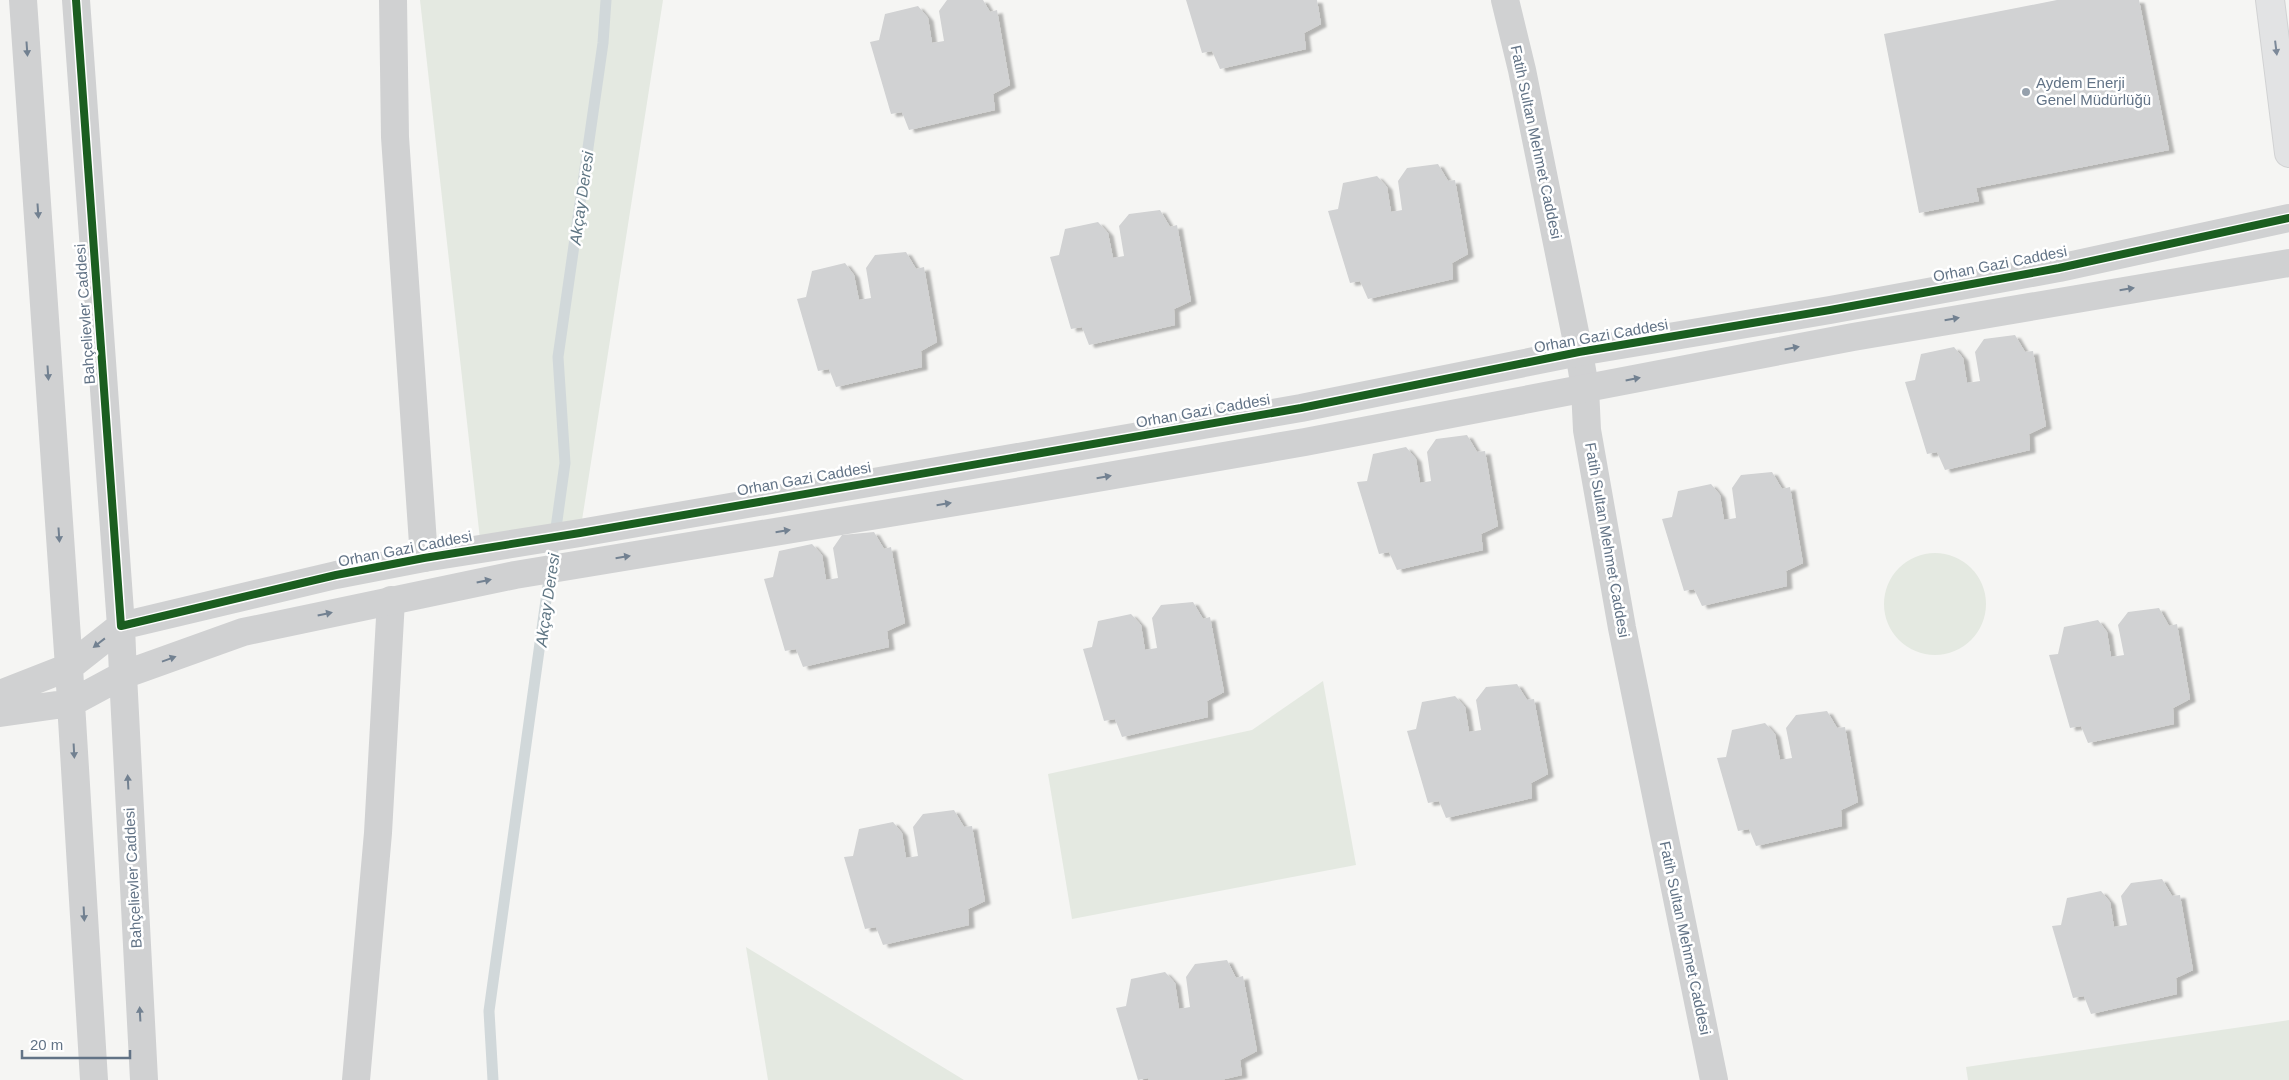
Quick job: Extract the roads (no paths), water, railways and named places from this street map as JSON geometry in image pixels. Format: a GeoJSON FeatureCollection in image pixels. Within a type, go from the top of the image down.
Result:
{"type":"FeatureCollection","features":[{"type":"Feature","properties":{"kind":"main road"},"geometry":{"type":"LineString","coordinates":[[2270,0],[2289,153]]}},
{"type":"Feature","properties":{"kind":"street"},"geometry":{"type":"LineString","coordinates":[[23,0],[69,667],[94,1080]]}},
{"type":"Feature","properties":{"kind":"street","name":"Bahçelievler Caddesi"},"geometry":{"type":"LineString","coordinates":[[76,0],[122,626],[144,1080]]}},
{"type":"Feature","properties":{"kind":"street"},"geometry":{"type":"LineString","coordinates":[[393,0],[395,137],[424,558]]}},
{"type":"Feature","properties":{"kind":"street","name":"Fatih Sultan Mehmet Caddesi"},"geometry":{"type":"LineString","coordinates":[[1505,0],[1522,70],[1579,352],[1585,388],[1587,430],[1622,628],[1714,1080]]}},
{"type":"Feature","properties":{"kind":"street","name":"Orhan Gazi Caddesi"},"geometry":{"type":"LineString","coordinates":[[122,626],[336,576],[424,558],[580,533],[1301,408],[1579,352],[1830,310],[2059,268],[2289,218]]}},
{"type":"Feature","properties":{"kind":"street"},"geometry":{"type":"LineString","coordinates":[[0,713],[71,703],[123,675],[243,632],[526,573],[1305,442],[1853,337],[2289,263]]}},
{"type":"Feature","properties":{"kind":"street"},"geometry":{"type":"LineString","coordinates":[[356,1080],[378,833],[391,600]]}},
{"type":"Feature","properties":{"kind":"street"},"geometry":{"type":"LineString","coordinates":[[0,694],[69,667],[122,626]]}},
{"type":"Feature","properties":{"kind":"waterway","name":"Akçay Deresi"},"geometry":{"type":"LineString","coordinates":[[493,1080],[489,1011],[565,463],[558,357],[603,43],[606,0]]}},
{"type":"Feature","properties":{"kind":"place","name":"Aydem Enerji Genel Müdürlüğü"},"geometry":{"type":"Point","coordinates":[2026,92]}}]}
